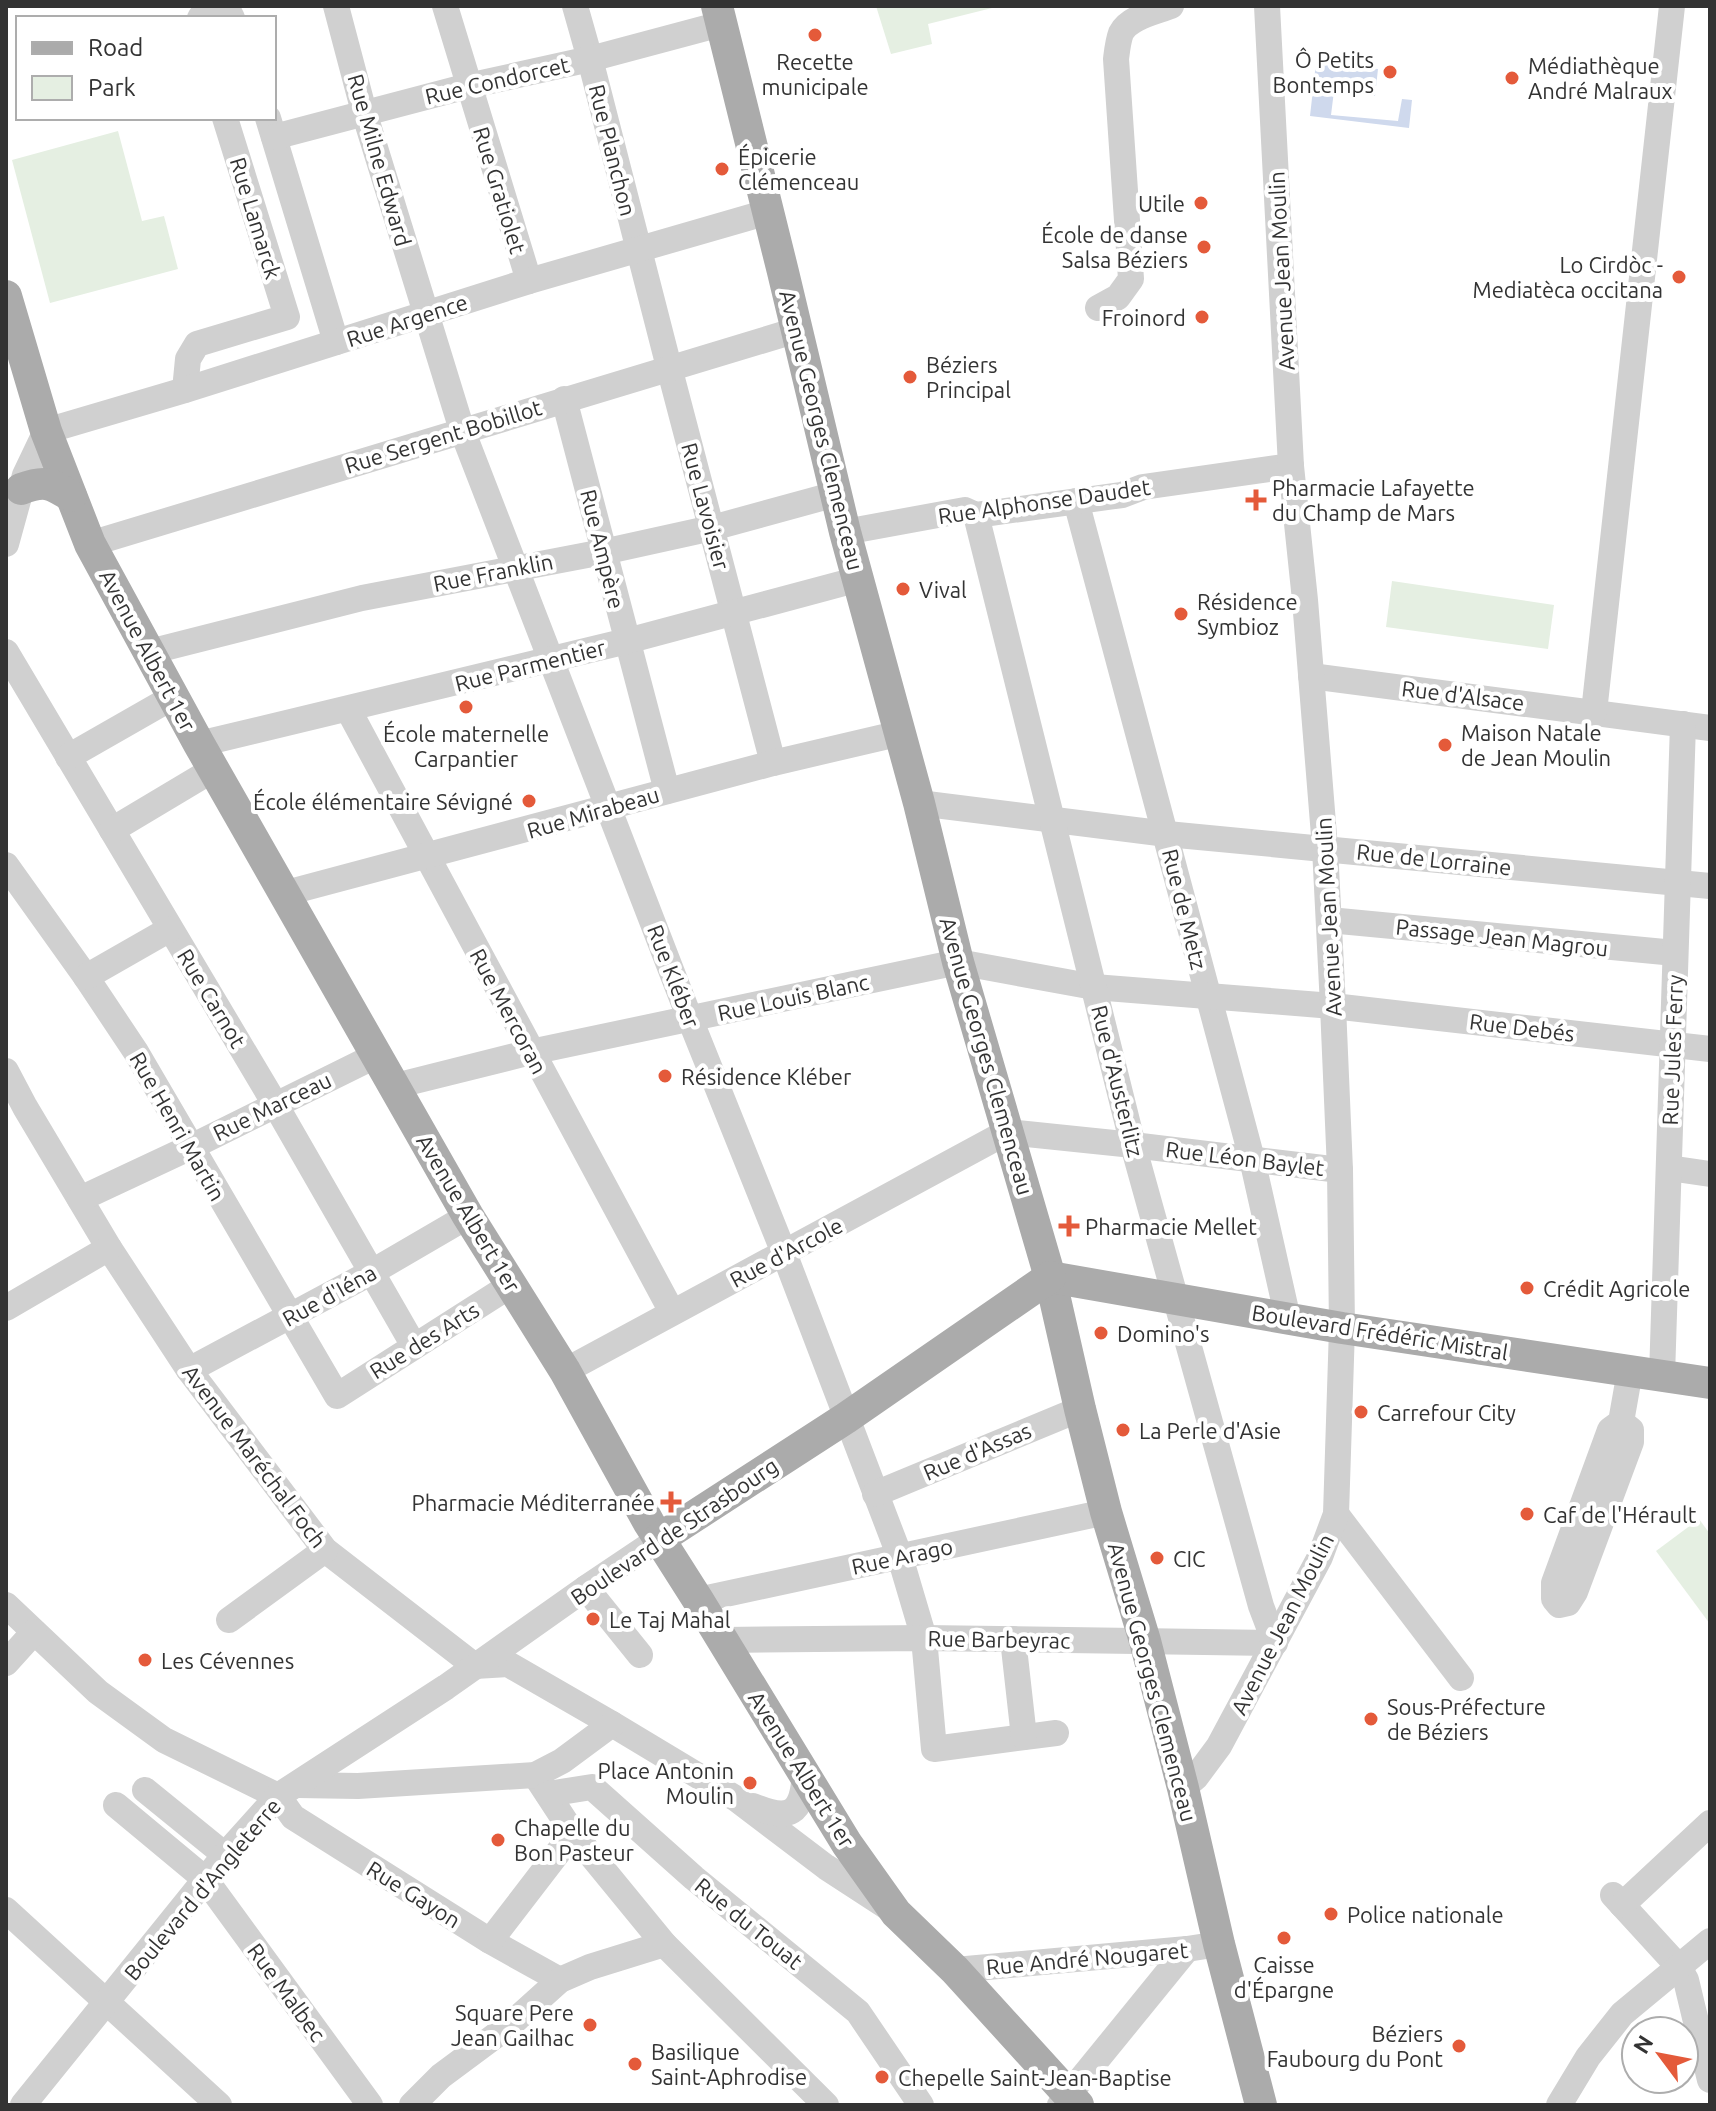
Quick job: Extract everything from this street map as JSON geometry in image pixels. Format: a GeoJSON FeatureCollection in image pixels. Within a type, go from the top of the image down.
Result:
{"type":"FeatureCollection","features":[{"type":"Feature","properties":{"kind":"main road","name":"Avenue Georges Clemenceau"},"geometry":{"type":"LineString","coordinates":[[719,15],[845,532],[901,733],[958,962],[1050,1277],[1106,1512],[1145,1641],[1261,2105]]}},
{"type":"Feature","properties":{"kind":"main road"},"geometry":{"type":"LineString","coordinates":[[6,296],[46,431]]}},
{"type":"Feature","properties":{"kind":"main road","name":"Avenue Albert 1er"},"geometry":{"type":"LineString","coordinates":[[46,431],[90,544],[173,697],[468,1216],[565,1371],[659,1539],[847,1844],[896,1913]]}},
{"type":"Feature","properties":{"kind":"main road"},"geometry":{"type":"LineString","coordinates":[[21,489],[38,483],[51,483],[71,496]]}},
{"type":"Feature","properties":{"kind":"main road","name":"Boulevard Frédéric Mistral"},"geometry":{"type":"LineString","coordinates":[[1050,1277],[1342,1328],[1710,1383]]}},
{"type":"Feature","properties":{"kind":"main road","name":"Boulevard de Strasbourg"},"geometry":{"type":"LineString","coordinates":[[659,1539],[846,1418],[1050,1277]]}},
{"type":"Feature","properties":{"kind":"main road"},"geometry":{"type":"LineString","coordinates":[[896,1913],[955,1970],[1069,2102]]}},
{"type":"Feature","properties":{"kind":"street","name":"Rue Milne Edward"},"geometry":{"type":"LineString","coordinates":[[336,6],[364,112],[426,313]]}},
{"type":"Feature","properties":{"kind":"street","name":"Rue Gratiolet"},"geometry":{"type":"LineString","coordinates":[[445,6],[529,281]]}},
{"type":"Feature","properties":{"kind":"street","name":"Rue Planchon"},"geometry":{"type":"LineString","coordinates":[[575,6],[638,248]]}},
{"type":"Feature","properties":{"kind":"street"},"geometry":{"type":"LineString","coordinates":[[1098,308],[1118,297],[1131,279],[1116,59],[1119,42],[1122,31],[1136,20],[1171,6]]}},
{"type":"Feature","properties":{"kind":"street","name":"Avenue Jean Moulin"},"geometry":{"type":"LineString","coordinates":[[1183,1788],[1196,1777],[1219,1746],[1320,1557],[1336,1514],[1342,1328],[1340,1170],[1333,1006],[1325,848],[1291,466],[1267,6]]}},
{"type":"Feature","properties":{"kind":"street"},"geometry":{"type":"LineString","coordinates":[[1594,712],[1672,6]]}},
{"type":"Feature","properties":{"kind":"street"},"geometry":{"type":"LineString","coordinates":[[203,13],[227,8],[231,16]]}},
{"type":"Feature","properties":{"kind":"street","name":"Rue Condorcet"},"geometry":{"type":"LineString","coordinates":[[271,127],[364,112],[590,59],[719,15]]}},
{"type":"Feature","properties":{"kind":"street","name":"Rue Lamarck"},"geometry":{"type":"LineString","coordinates":[[226,120],[287,317]]}},
{"type":"Feature","properties":{"kind":"street","name":"Rue Lamarck"},"geometry":{"type":"LineString","coordinates":[[271,127],[336,342]]}},
{"type":"Feature","properties":{"kind":"street","name":"Rue Argence"},"geometry":{"type":"LineString","coordinates":[[46,431],[529,281],[768,212]]}},
{"type":"Feature","properties":{"kind":"street","name":"Rue Lavoisier"},"geometry":{"type":"LineString","coordinates":[[638,248],[773,763]]}},
{"type":"Feature","properties":{"kind":"street"},"geometry":{"type":"LineString","coordinates":[[185,390],[188,359],[197,344],[324,304]]}},
{"type":"Feature","properties":{"kind":"street","name":"Rue Kléber"},"geometry":{"type":"LineString","coordinates":[[426,313],[462,430],[900,1557],[924,1638],[934,1749],[1024,1737]]}},
{"type":"Feature","properties":{"kind":"street","name":"Rue Sergent Bobillot"},"geometry":{"type":"LineString","coordinates":[[90,544],[797,330]]}},
{"type":"Feature","properties":{"kind":"street","name":"Rue Ampère"},"geometry":{"type":"LineString","coordinates":[[564,399],[667,791]]}},
{"type":"Feature","properties":{"kind":"street"},"geometry":{"type":"LineString","coordinates":[[6,544],[25,475],[46,431]]}},
{"type":"Feature","properties":{"kind":"street","name":"Rue Alphonse Daudet"},"geometry":{"type":"LineString","coordinates":[[845,532],[965,510],[976,515],[1122,495],[1143,487],[1291,466]]}},
{"type":"Feature","properties":{"kind":"street","name":"Rue Franklin"},"geometry":{"type":"LineString","coordinates":[[149,652],[362,598],[712,528],[836,494]]}},
{"type":"Feature","properties":{"kind":"street","name":"Rue de Metz"},"geometry":{"type":"LineString","coordinates":[[1076,501],[1252,1159],[1288,1319]]}},
{"type":"Feature","properties":{"kind":"street","name":"Rue d'Austerlitz"},"geometry":{"type":"LineString","coordinates":[[976,515],[1133,1145],[1261,1606],[1275,1643]]}},
{"type":"Feature","properties":{"kind":"street","name":"Rue Parmentier"},"geometry":{"type":"LineString","coordinates":[[112,830],[207,756],[348,709],[627,641],[859,579]]}},
{"type":"Feature","properties":{"kind":"street","name":"Rue Carnot"},"geometry":{"type":"LineString","coordinates":[[6,652],[275,1104],[414,1346]]}},
{"type":"Feature","properties":{"kind":"street","name":"Rue d'Alsace"},"geometry":{"type":"LineString","coordinates":[[1311,676],[1710,728]]}},
{"type":"Feature","properties":{"kind":"street"},"geometry":{"type":"LineString","coordinates":[[68,757],[173,697]]}},
{"type":"Feature","properties":{"kind":"street","name":"Rue Mercoran"},"geometry":{"type":"LineString","coordinates":[[348,709],[672,1312]]}},
{"type":"Feature","properties":{"kind":"street","name":"Rue Jules Ferry"},"geometry":{"type":"LineString","coordinates":[[1662,1376],[1683,724]]}},
{"type":"Feature","properties":{"kind":"street","name":"Rue Mirabeau"},"geometry":{"type":"LineString","coordinates":[[286,893],[773,763],[901,733]]}},
{"type":"Feature","properties":{"kind":"street","name":"Rue de Lorraine"},"geometry":{"type":"LineString","coordinates":[[919,803],[1167,834],[1710,886]]}},
{"type":"Feature","properties":{"kind":"street","name":"Rue Henri Martin"},"geometry":{"type":"LineString","coordinates":[[6,865],[136,1052],[337,1396]]}},
{"type":"Feature","properties":{"kind":"street","name":"Passage Jean Magrou"},"geometry":{"type":"LineString","coordinates":[[1329,920],[1675,953]]}},
{"type":"Feature","properties":{"kind":"street"},"geometry":{"type":"LineString","coordinates":[[86,977],[170,929]]}},
{"type":"Feature","properties":{"kind":"street","name":"Rue Debés"},"geometry":{"type":"LineString","coordinates":[[958,962],[1094,987],[1333,1006],[1710,1049]]}},
{"type":"Feature","properties":{"kind":"street","name":"Rue Louis Blanc"},"geometry":{"type":"LineString","coordinates":[[395,1086],[531,1052],[958,962]]}},
{"type":"Feature","properties":{"kind":"street","name":"Rue Marceau"},"geometry":{"type":"LineString","coordinates":[[80,1199],[377,1055]]}},
{"type":"Feature","properties":{"kind":"street","name":"Avenue Maréchal Foch"},"geometry":{"type":"LineString","coordinates":[[6,1071],[15,1113],[80,1199],[189,1370],[325,1550],[475,1666]]}},
{"type":"Feature","properties":{"kind":"street","name":"Rue Léon Baylet"},"geometry":{"type":"LineString","coordinates":[[1007,1132],[1340,1170]]}},
{"type":"Feature","properties":{"kind":"street","name":"Rue d'Arcole"},"geometry":{"type":"LineString","coordinates":[[565,1371],[1007,1132]]}},
{"type":"Feature","properties":{"kind":"street"},"geometry":{"type":"LineString","coordinates":[[1669,1168],[1710,1174]]}},
{"type":"Feature","properties":{"kind":"street","name":"Rue d'Iéna"},"geometry":{"type":"LineString","coordinates":[[189,1370],[372,1272],[468,1216]]}},
{"type":"Feature","properties":{"kind":"street"},"geometry":{"type":"LineString","coordinates":[[6,1308],[109,1248]]}},
{"type":"Feature","properties":{"kind":"street","name":"Rue des Arts"},"geometry":{"type":"LineString","coordinates":[[337,1396],[511,1285]]}},
{"type":"Feature","properties":{"kind":"street"},"geometry":{"type":"LineString","coordinates":[[1621,1422],[1630,1371]]}},
{"type":"Feature","properties":{"kind":"street","name":"Rue d'Assas"},"geometry":{"type":"LineString","coordinates":[[875,1494],[1080,1409]]}},
{"type":"Feature","properties":{"kind":"street"},"geometry":{"type":"LineString","coordinates":[[1621,1422],[1631,1430],[1631,1442],[1575,1592],[1568,1603],[1559,1605],[1554,1599],[1554,1583],[1610,1430],[1621,1422]]}},
{"type":"Feature","properties":{"kind":"street","name":"Rue Arago"},"geometry":{"type":"LineString","coordinates":[[698,1600],[1106,1512]]}},
{"type":"Feature","properties":{"kind":"street"},"geometry":{"type":"LineString","coordinates":[[1336,1514],[1461,1678]]}},
{"type":"Feature","properties":{"kind":"street","name":"Boulevard de Strasbourg"},"geometry":{"type":"LineString","coordinates":[[288,1790],[659,1539]]}},
{"type":"Feature","properties":{"kind":"street"},"geometry":{"type":"LineString","coordinates":[[229,1620],[325,1550]]}},
{"type":"Feature","properties":{"kind":"street"},"geometry":{"type":"LineString","coordinates":[[586,1588],[640,1655]]}},
{"type":"Feature","properties":{"kind":"street"},"geometry":{"type":"LineString","coordinates":[[6,1605],[98,1692],[164,1740],[288,1790]]}},
{"type":"Feature","properties":{"kind":"street"},"geometry":{"type":"LineString","coordinates":[[6,1663],[34,1632]]}},
{"type":"Feature","properties":{"kind":"street","name":"Rue Barbeyrac"},"geometry":{"type":"LineString","coordinates":[[723,1640],[924,1638],[1275,1643]]}},
{"type":"Feature","properties":{"kind":"street"},"geometry":{"type":"LineString","coordinates":[[1013,1639],[1024,1737],[1056,1733]]}},
{"type":"Feature","properties":{"kind":"street"},"geometry":{"type":"LineString","coordinates":[[475,1666],[508,1664],[612,1724],[735,1798],[826,1867],[896,1913]]}},
{"type":"Feature","properties":{"kind":"street","name":"Boulevard d'Angleterre"},"geometry":{"type":"LineString","coordinates":[[23,2105],[225,1855],[288,1790],[542,1784],[562,1761],[612,1724]]}},
{"type":"Feature","properties":{"kind":"street"},"geometry":{"type":"LineString","coordinates":[[735,1798],[775,1815],[791,1812],[799,1804],[805,1773]]}},
{"type":"Feature","properties":{"kind":"street"},"geometry":{"type":"LineString","coordinates":[[542,1784],[573,1833],[664,1944],[826,2105]]}},
{"type":"Feature","properties":{"kind":"street","name":"Rue du Touat"},"geometry":{"type":"LineString","coordinates":[[542,1784],[592,1787],[694,1878],[858,2012],[921,2105]]}},
{"type":"Feature","properties":{"kind":"street"},"geometry":{"type":"LineString","coordinates":[[145,1790],[225,1855]]}},
{"type":"Feature","properties":{"kind":"street","name":"Rue Gayon"},"geometry":{"type":"LineString","coordinates":[[288,1790],[293,1817],[490,1941],[560,1980]]}},
{"type":"Feature","properties":{"kind":"street","name":"Rue Malbec"},"geometry":{"type":"LineString","coordinates":[[116,1805],[205,1879],[370,2105]]}},
{"type":"Feature","properties":{"kind":"street"},"geometry":{"type":"LineString","coordinates":[[1710,1823],[1618,1900],[1678,1966],[1686,1980],[1710,2080]]}},
{"type":"Feature","properties":{"kind":"street"},"geometry":{"type":"LineString","coordinates":[[490,1941],[573,1833]]}},
{"type":"Feature","properties":{"kind":"street"},"geometry":{"type":"LineString","coordinates":[[6,1910],[219,2105]]}},
{"type":"Feature","properties":{"kind":"street"},"geometry":{"type":"LineString","coordinates":[[1559,2105],[1603,2036],[1622,2014],[1710,1941]]}},
{"type":"Feature","properties":{"kind":"street"},"geometry":{"type":"LineString","coordinates":[[412,2105],[441,2076],[511,2024],[560,1980],[590,1967],[664,1944]]}},
{"type":"Feature","properties":{"kind":"street","name":"Rue André Nougaret"},"geometry":{"type":"LineString","coordinates":[[955,1970],[1219,1944]]}},
{"type":"Feature","properties":{"kind":"street"},"geometry":{"type":"LineString","coordinates":[[1069,2102],[1187,1949]]}},
{"type":"Feature","properties":{"kind":"green space"},"geometry":{"type":"Polygon","coordinates":[[[876,6],[1000,6],[928,24],[932,44],[891,54],[876,6]]]}},
{"type":"Feature","properties":{"kind":"green space"},"geometry":{"type":"Polygon","coordinates":[[[118,131],[142,221],[164,216],[178,269],[50,303],[12,160],[118,131]]]}},
{"type":"Feature","properties":{"kind":"green space"},"geometry":{"type":"Polygon","coordinates":[[[1392,581],[1554,605],[1548,649],[1386,627],[1392,581]]]}},
{"type":"Feature","properties":{"kind":"green space"},"geometry":{"type":"Polygon","coordinates":[[[1699,1519],[1710,1534],[1710,1624],[1656,1551],[1699,1519]]]}},
{"type":"Feature","properties":{"kind":"water"},"geometry":{"type":"Polygon","coordinates":[[[1316,63],[1378,69],[1375,96],[1334,91],[1331,115],[1398,121],[1402,99],[1412,100],[1409,128],[1310,116],[1316,63]]]}},
{"type":"Feature","properties":{"kind":"place","name":"Recette municipale"},"geometry":{"type":"Point","coordinates":[815,35]}},
{"type":"Feature","properties":{"kind":"place","name":"Ô Petits Bontemps"},"geometry":{"type":"Point","coordinates":[1390,72]}},
{"type":"Feature","properties":{"kind":"place","name":"Médiathèque André Malraux"},"geometry":{"type":"Point","coordinates":[1512,78]}},
{"type":"Feature","properties":{"kind":"place","name":"Épicerie Clémenceau"},"geometry":{"type":"Point","coordinates":[722,169]}},
{"type":"Feature","properties":{"kind":"place","name":"Utile"},"geometry":{"type":"Point","coordinates":[1201,203]}},
{"type":"Feature","properties":{"kind":"place","name":"École de danse Salsa Béziers"},"geometry":{"type":"Point","coordinates":[1204,247]}},
{"type":"Feature","properties":{"kind":"place","name":"Lo Cirdòc - Mediatèca occitana"},"geometry":{"type":"Point","coordinates":[1679,277]}},
{"type":"Feature","properties":{"kind":"place","name":"Froinord"},"geometry":{"type":"Point","coordinates":[1202,317]}},
{"type":"Feature","properties":{"kind":"place","name":"Béziers Principal"},"geometry":{"type":"Point","coordinates":[910,377]}},
{"type":"Feature","properties":{"kind":"place","name":"Pharmacie Lafayette du Champ de Mars"},"geometry":{"type":"Point","coordinates":[1256,500]}},
{"type":"Feature","properties":{"kind":"place","name":"Vival"},"geometry":{"type":"Point","coordinates":[903,589]}},
{"type":"Feature","properties":{"kind":"place","name":"Résidence Symbioz"},"geometry":{"type":"Point","coordinates":[1181,614]}},
{"type":"Feature","properties":{"kind":"place","name":"École maternelle Carpantier"},"geometry":{"type":"Point","coordinates":[466,707]}},
{"type":"Feature","properties":{"kind":"place","name":"Maison Natale de Jean Moulin"},"geometry":{"type":"Point","coordinates":[1445,745]}},
{"type":"Feature","properties":{"kind":"place","name":"École élémentaire Sévigné"},"geometry":{"type":"Point","coordinates":[529,801]}},
{"type":"Feature","properties":{"kind":"place","name":"Résidence Kléber"},"geometry":{"type":"Point","coordinates":[665,1076]}},
{"type":"Feature","properties":{"kind":"place","name":"Pharmacie Mellet"},"geometry":{"type":"Point","coordinates":[1069,1226]}},
{"type":"Feature","properties":{"kind":"place","name":"Crédit Agricole"},"geometry":{"type":"Point","coordinates":[1527,1288]}},
{"type":"Feature","properties":{"kind":"place","name":"Domino's"},"geometry":{"type":"Point","coordinates":[1101,1333]}},
{"type":"Feature","properties":{"kind":"place","name":"Carrefour City"},"geometry":{"type":"Point","coordinates":[1361,1412]}},
{"type":"Feature","properties":{"kind":"place","name":"La Perle d'Asie"},"geometry":{"type":"Point","coordinates":[1123,1430]}},
{"type":"Feature","properties":{"kind":"place","name":"Pharmacie Méditerranée"},"geometry":{"type":"Point","coordinates":[671,1502]}},
{"type":"Feature","properties":{"kind":"place","name":"Caf de l'Hérault"},"geometry":{"type":"Point","coordinates":[1527,1514]}},
{"type":"Feature","properties":{"kind":"place","name":"CIC"},"geometry":{"type":"Point","coordinates":[1157,1558]}},
{"type":"Feature","properties":{"kind":"place","name":"Le Taj Mahal"},"geometry":{"type":"Point","coordinates":[593,1619]}},
{"type":"Feature","properties":{"kind":"place","name":"Les Cévennes"},"geometry":{"type":"Point","coordinates":[145,1660]}},
{"type":"Feature","properties":{"kind":"place","name":"Sous-Préfecture de Béziers"},"geometry":{"type":"Point","coordinates":[1371,1719]}},
{"type":"Feature","properties":{"kind":"place","name":"Place Antonin Moulin"},"geometry":{"type":"Point","coordinates":[750,1783]}},
{"type":"Feature","properties":{"kind":"place","name":"Chapelle du Bon Pasteur"},"geometry":{"type":"Point","coordinates":[498,1840]}},
{"type":"Feature","properties":{"kind":"place","name":"Police nationale"},"geometry":{"type":"Point","coordinates":[1331,1914]}},
{"type":"Feature","properties":{"kind":"place","name":"Caisse d'Épargne"},"geometry":{"type":"Point","coordinates":[1284,1938]}},
{"type":"Feature","properties":{"kind":"place","name":"Square Pere Jean Gailhac"},"geometry":{"type":"Point","coordinates":[590,2025]}},
{"type":"Feature","properties":{"kind":"place","name":"Béziers Faubourg du Pont"},"geometry":{"type":"Point","coordinates":[1459,2046]}},
{"type":"Feature","properties":{"kind":"place","name":"Basilique Saint-Aphrodise"},"geometry":{"type":"Point","coordinates":[635,2064]}},
{"type":"Feature","properties":{"kind":"place","name":"Chepelle Saint-Jean-Baptise"},"geometry":{"type":"Point","coordinates":[882,2077]}}]}
